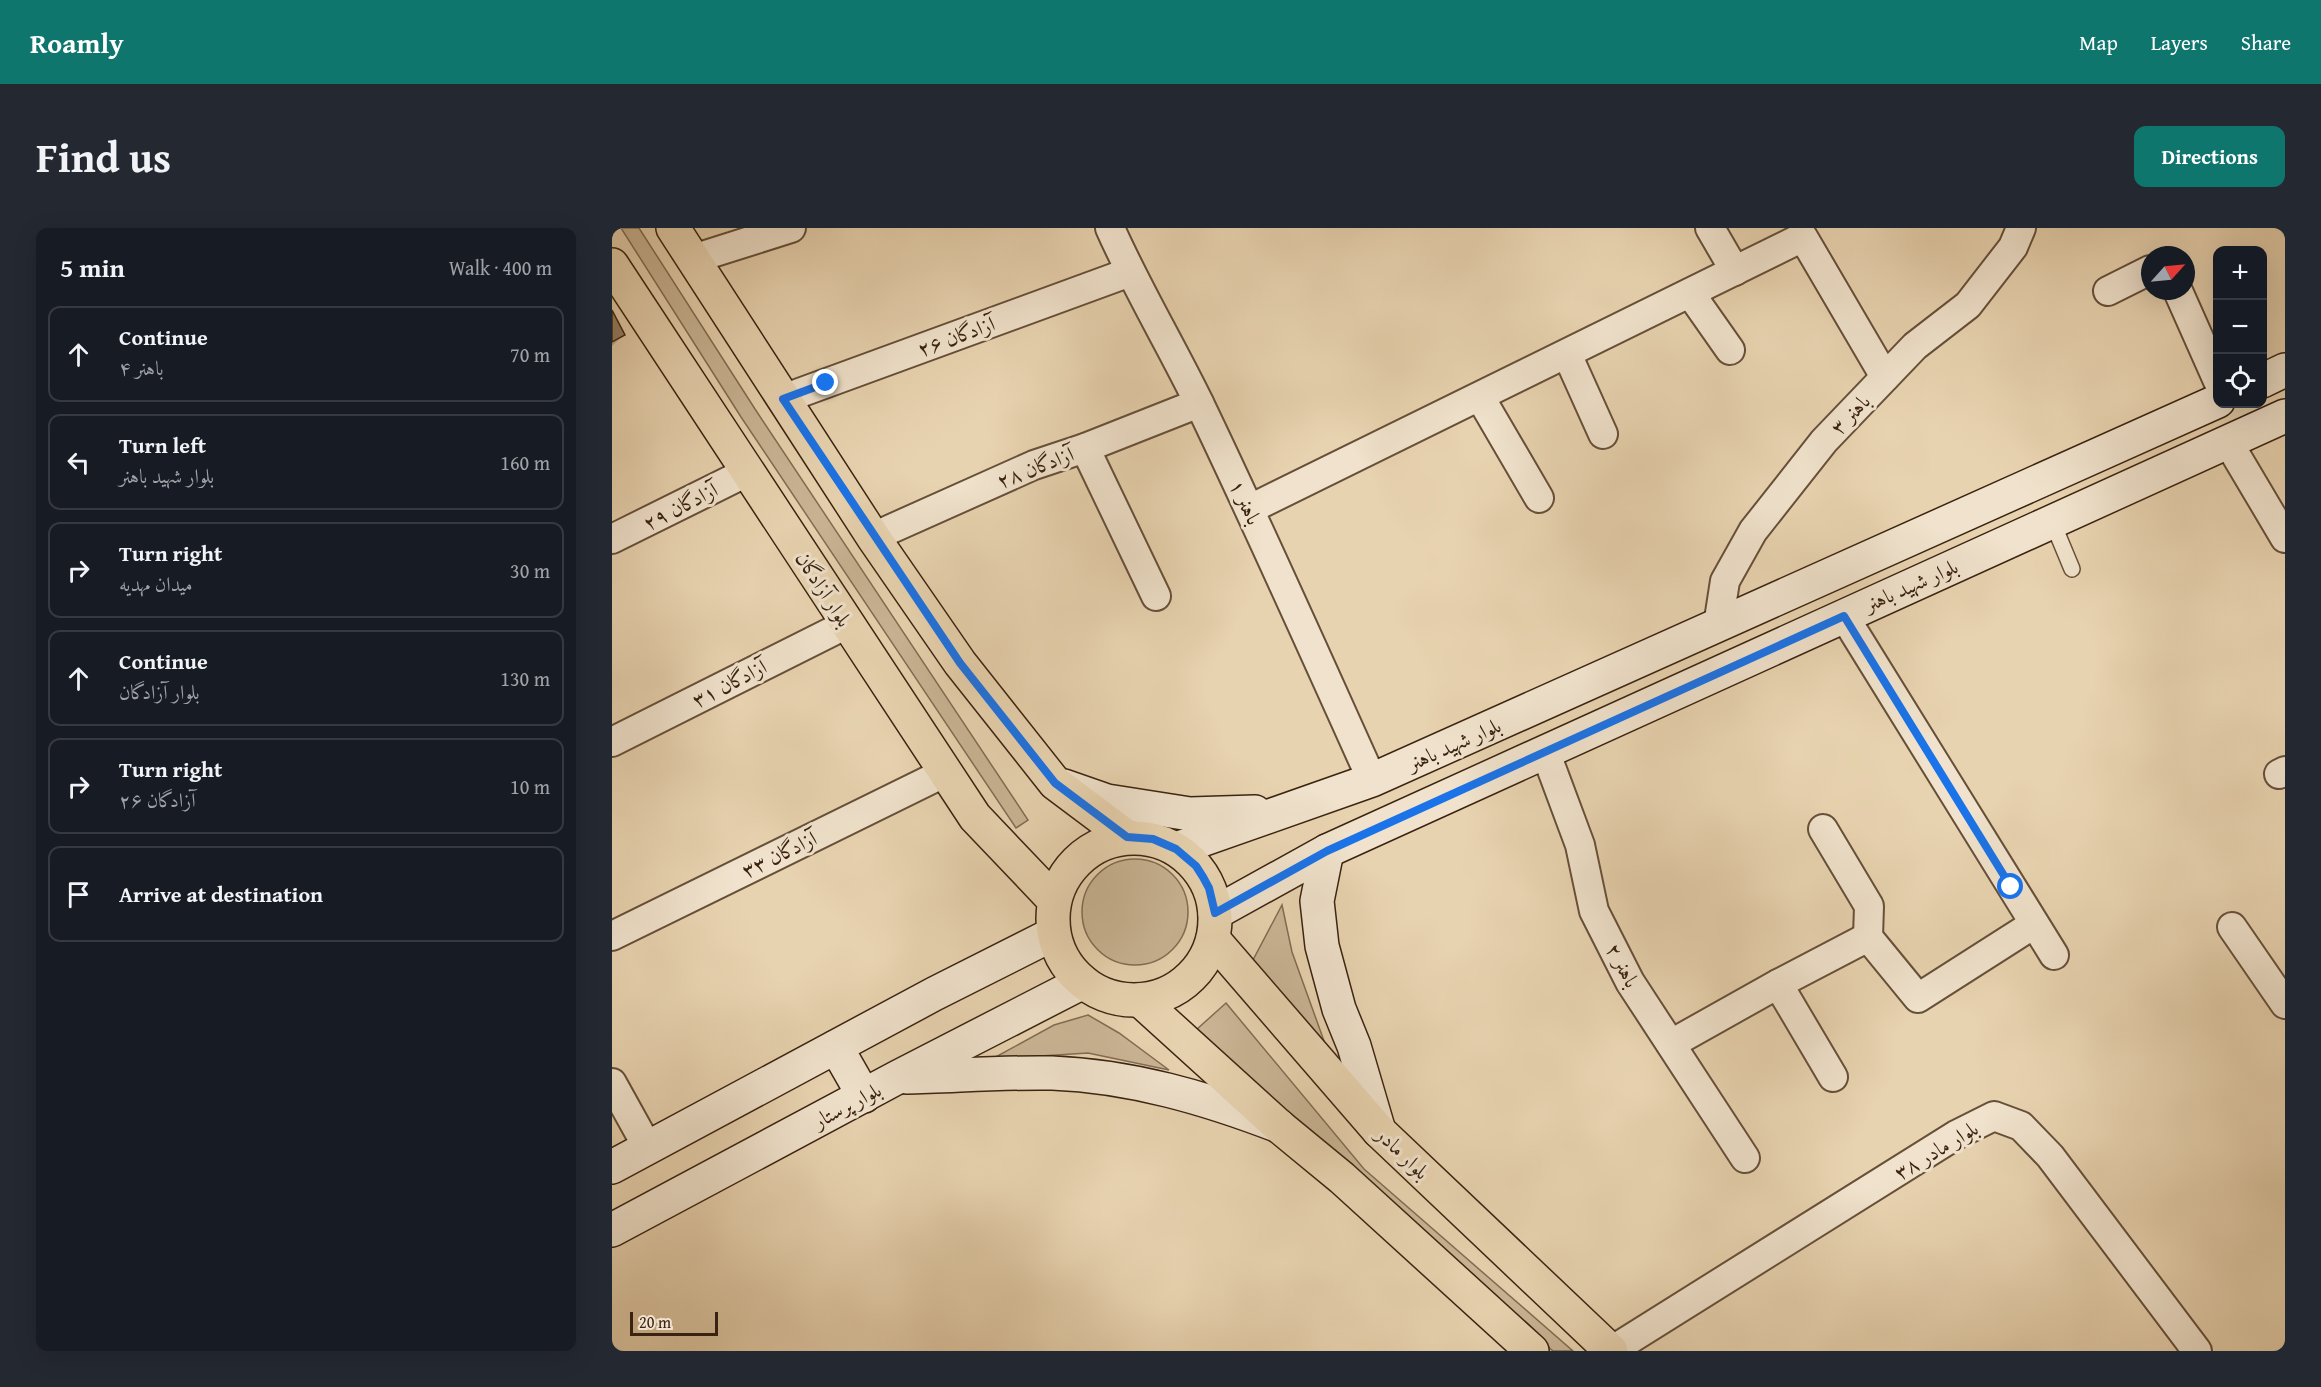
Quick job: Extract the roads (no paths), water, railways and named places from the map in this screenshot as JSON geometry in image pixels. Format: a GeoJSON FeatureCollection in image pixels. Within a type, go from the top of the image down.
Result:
{"type":"FeatureCollection","features":[{"type":"Feature","properties":{"kind":"main road"},"geometry":{"type":"LineString","coordinates":[[673,228],[873,537],[960,663],[1055,783],[1127,837]]}},
{"type":"Feature","properties":{"kind":"main road","name":"بلوار آزادگان"},"geometry":{"type":"LineString","coordinates":[[612,265],[975,817],[1054,900]]}},
{"type":"Feature","properties":{"kind":"main road"},"geometry":{"type":"LineString","coordinates":[[2267,379],[2285,370]]}},
{"type":"Feature","properties":{"kind":"main road","name":"بلوار شهید باهنر"},"geometry":{"type":"LineString","coordinates":[[1176,849],[1293,810],[1372,780],[1718,626],[2213,396]]}},
{"type":"Feature","properties":{"kind":"main road"},"geometry":{"type":"LineString","coordinates":[[2219,408],[2228,442]]}},
{"type":"Feature","properties":{"kind":"main road","name":"بلوار شهید باهنر"},"geometry":{"type":"LineString","coordinates":[[1214,926],[1327,851],[2285,416]]}},
{"type":"Feature","properties":{"kind":"main road"},"geometry":{"type":"LineString","coordinates":[[1055,783],[1107,801],[1190,814],[1293,810]]}},
{"type":"Feature","properties":{"kind":"main road"},"geometry":{"type":"LineString","coordinates":[[1127,837],[1153,839],[1176,849],[1196,866],[1209,888],[1214,926],[1203,962],[1186,981],[1164,994],[1140,1000],[1110,996],[1083,982],[1059,952],[1053,934],[1054,900],[1064,876],[1081,856],[1102,843],[1127,837]]}},
{"type":"Feature","properties":{"kind":"main road"},"geometry":{"type":"LineString","coordinates":[[1327,851],[1317,900],[1322,946],[1339,1009],[1354,1046],[1379,1131]]}},
{"type":"Feature","properties":{"kind":"main road","name":"بلوار مادر"},"geometry":{"type":"LineString","coordinates":[[1214,926],[1379,1131],[1611,1351]]}},
{"type":"Feature","properties":{"kind":"main road"},"geometry":{"type":"LineString","coordinates":[[612,1167],[1053,934]]}},
{"type":"Feature","properties":{"kind":"main road","name":"بلوار پرستار"},"geometry":{"type":"LineString","coordinates":[[612,1230],[898,1077],[1083,982]]}},
{"type":"Feature","properties":{"kind":"main road"},"geometry":{"type":"LineString","coordinates":[[1140,1000],[1532,1351]]}},
{"type":"Feature","properties":{"kind":"main road"},"geometry":{"type":"LineString","coordinates":[[836,1047],[864,1096]]}},
{"type":"Feature","properties":{"kind":"main road"},"geometry":{"type":"LineString","coordinates":[[898,1077],[1052,1073],[1108,1078],[1180,1092],[1223,1104],[1280,1126]]}},
{"type":"Feature","properties":{"kind":"street"},"geometry":{"type":"LineString","coordinates":[[693,259],[791,228]]}},
{"type":"Feature","properties":{"kind":"street","name":"باهنر ۱"},"geometry":{"type":"LineString","coordinates":[[1110,228],[1250,509],[1372,780]]}},
{"type":"Feature","properties":{"kind":"street"},"geometry":{"type":"LineString","coordinates":[[1710,228],[1735,271]]}},
{"type":"Feature","properties":{"kind":"street","name":"باهنر ۳"},"geometry":{"type":"LineString","coordinates":[[1718,626],[1725,581],[1753,531],[1824,441],[1915,346],[1968,305],[2013,247],[2021,228]]}},
{"type":"Feature","properties":{"kind":"street"},"geometry":{"type":"LineString","coordinates":[[1250,509],[1813,233],[1885,377]]}},
{"type":"Feature","properties":{"kind":"street","name":"آزادگان ۲۶"},"geometry":{"type":"LineString","coordinates":[[783,399],[1130,272]]}},
{"type":"Feature","properties":{"kind":"street"},"geometry":{"type":"LineString","coordinates":[[2108,291],[2141,274]]}},
{"type":"Feature","properties":{"kind":"street"},"geometry":{"type":"LineString","coordinates":[[1690,293],[1730,350]]}},
{"type":"Feature","properties":{"kind":"street"},"geometry":{"type":"LineString","coordinates":[[2181,300],[2213,387]]}},
{"type":"Feature","properties":{"kind":"street"},"geometry":{"type":"LineString","coordinates":[[1567,354],[1603,434]]}},
{"type":"Feature","properties":{"kind":"street"},"geometry":{"type":"LineString","coordinates":[[1480,397],[1539,498]]}},
{"type":"Feature","properties":{"kind":"street","name":"آزادگان ۲۸"},"geometry":{"type":"LineString","coordinates":[[873,537],[1034,465],[1199,403]]}},
{"type":"Feature","properties":{"kind":"street"},"geometry":{"type":"LineString","coordinates":[[2228,442],[2285,538]]}},
{"type":"Feature","properties":{"kind":"street"},"geometry":{"type":"LineString","coordinates":[[1084,448],[1156,597]]}},
{"type":"Feature","properties":{"kind":"street","name":"آزادگان ۲۹"},"geometry":{"type":"LineString","coordinates":[[612,539],[747,472]]}},
{"type":"Feature","properties":{"kind":"street"},"geometry":{"type":"LineString","coordinates":[[1844,616],[2054,955]]}},
{"type":"Feature","properties":{"kind":"street","name":"آزادگان ۳۱"},"geometry":{"type":"LineString","coordinates":[[612,742],[847,624]]}},
{"type":"Feature","properties":{"kind":"street","name":"باهنر ۲"},"geometry":{"type":"LineString","coordinates":[[1545,752],[1580,845],[1594,911],[1630,982],[1745,1158]]}},
{"type":"Feature","properties":{"kind":"street","name":"آزادگان ۳۳"},"geometry":{"type":"LineString","coordinates":[[612,936],[946,772]]}},
{"type":"Feature","properties":{"kind":"street"},"geometry":{"type":"LineString","coordinates":[[1823,829],[1869,906],[1868,937],[1918,998],[2034,924]]}},
{"type":"Feature","properties":{"kind":"street"},"geometry":{"type":"LineString","coordinates":[[2232,927],[2285,1004]]}},
{"type":"Feature","properties":{"kind":"street"},"geometry":{"type":"LineString","coordinates":[[1671,1044],[1868,937]]}},
{"type":"Feature","properties":{"kind":"street"},"geometry":{"type":"LineString","coordinates":[[1778,984],[1833,1077]]}},
{"type":"Feature","properties":{"kind":"street"},"geometry":{"type":"LineString","coordinates":[[612,1083],[648,1148]]}},
{"type":"Feature","properties":{"kind":"street","name":"بلوار مادر ۳۸"},"geometry":{"type":"LineString","coordinates":[[1611,1351],[1956,1135],[1994,1116],[2021,1126],[2050,1156],[2197,1351]]}},
{"type":"Feature","properties":{"kind":"lane"},"geometry":{"type":"LineString","coordinates":[[2052,521],[2072,569]]}}]}
